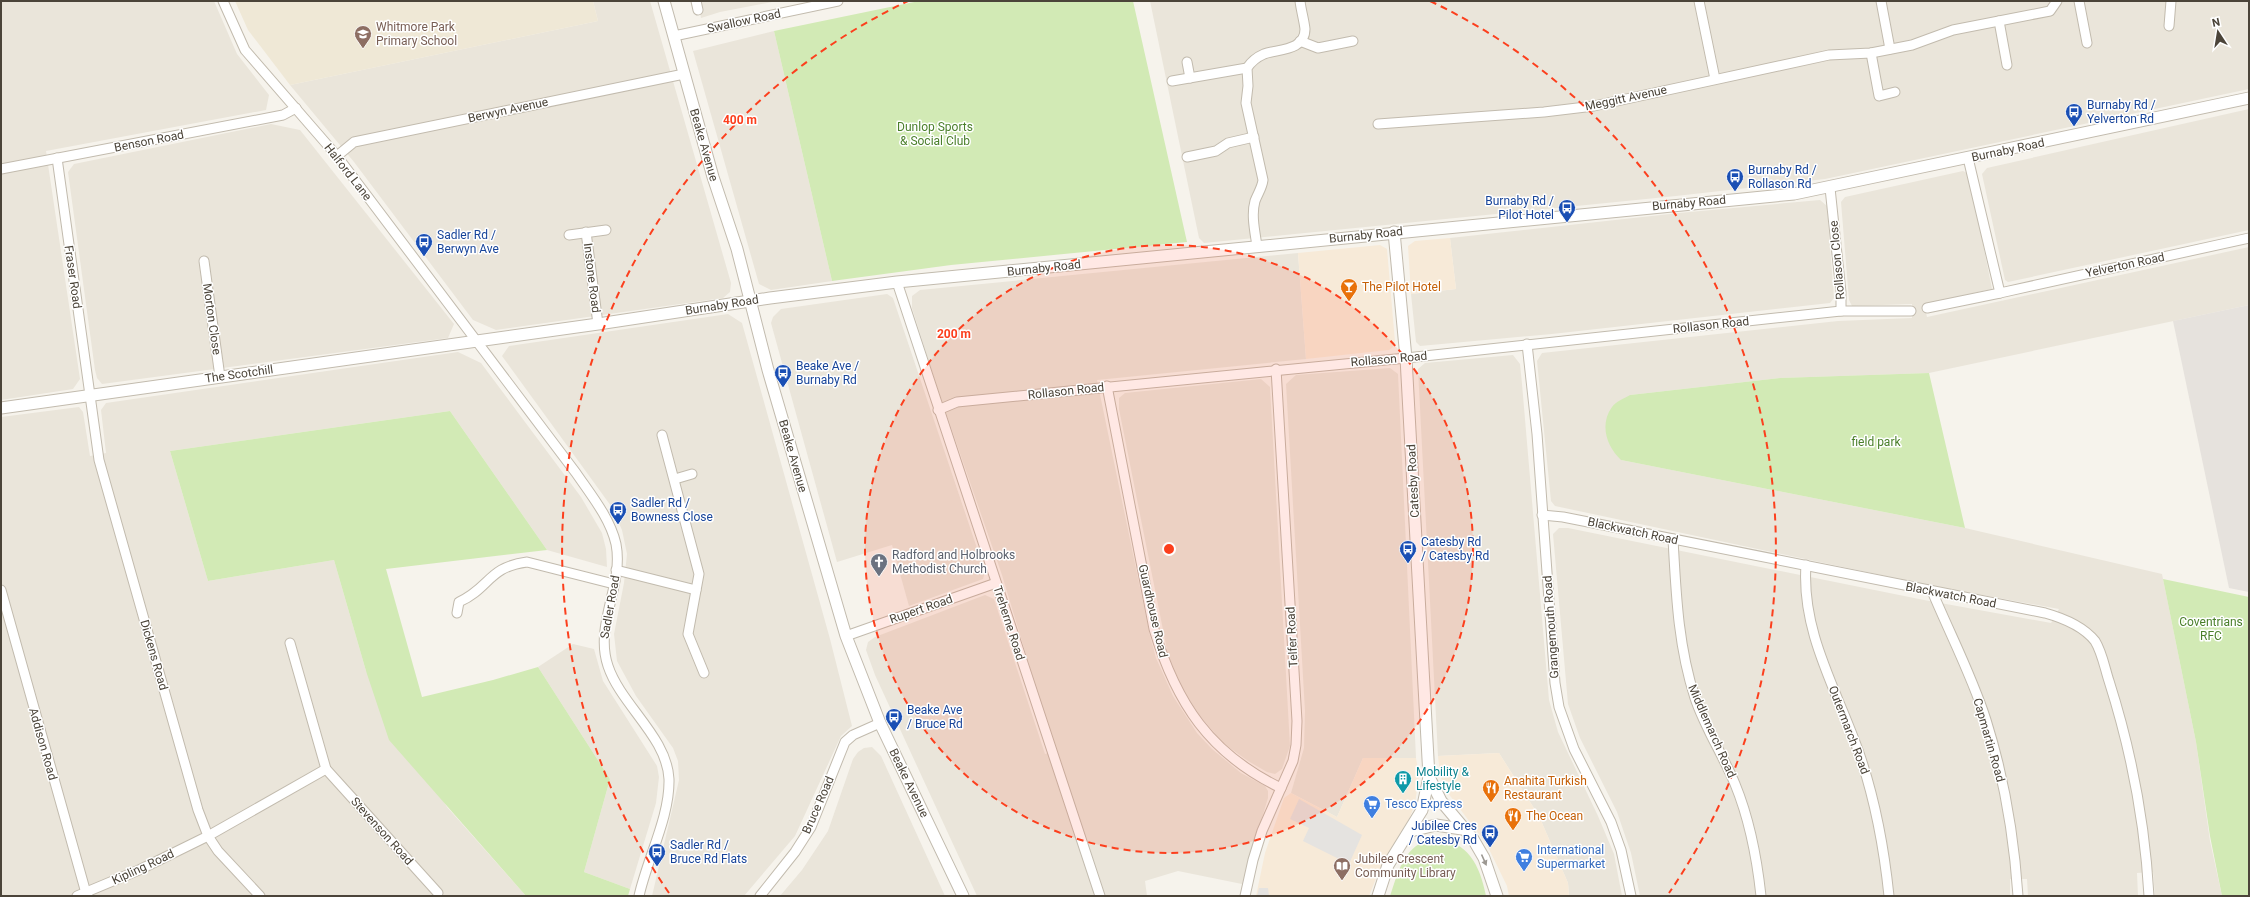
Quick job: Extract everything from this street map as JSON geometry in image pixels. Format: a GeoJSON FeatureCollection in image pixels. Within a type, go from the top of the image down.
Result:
{"type":"FeatureCollection","features":[{"type":"Feature","properties":{"kind":"street","name":"Halford Lane"},"geometry":{"type":"LineString","coordinates":[[223,1],[245,50],[337,156],[478,341]]}},
{"type":"Feature","properties":{"kind":"street","name":"Beake Avenue"},"geometry":{"type":"LineString","coordinates":[[664,1],[750,301],[768,370],[846,636],[880,723],[963,896]]}},
{"type":"Feature","properties":{"kind":"street","name":"Swallow Road"},"geometry":{"type":"LineString","coordinates":[[674,36],[838,1]]}},
{"type":"Feature","properties":{"kind":"street"},"geometry":{"type":"LineString","coordinates":[[1172,81],[1247,68],[1252,62],[1262,55],[1293,48],[1300,41],[1305,30],[1300,1]]}},
{"type":"Feature","properties":{"kind":"street"},"geometry":{"type":"LineString","coordinates":[[1699,1],[1715,79]]}},
{"type":"Feature","properties":{"kind":"street"},"geometry":{"type":"LineString","coordinates":[[1880,1],[1890,49]]}},
{"type":"Feature","properties":{"kind":"street","name":"Meggitt Avenue"},"geometry":{"type":"LineString","coordinates":[[1378,124],[1544,112],[1594,106],[1829,55],[1871,53],[1912,45],[1953,30],[2050,11],[2057,1]]}},
{"type":"Feature","properties":{"kind":"street"},"geometry":{"type":"LineString","coordinates":[[2079,1],[2087,43]]}},
{"type":"Feature","properties":{"kind":"street"},"geometry":{"type":"LineString","coordinates":[[2168,26],[2171,1]]}},
{"type":"Feature","properties":{"kind":"street"},"geometry":{"type":"LineString","coordinates":[[1999,21],[2007,65]]}},
{"type":"Feature","properties":{"kind":"street"},"geometry":{"type":"LineString","coordinates":[[1300,41],[1318,48],[1353,41]]}},
{"type":"Feature","properties":{"kind":"street"},"geometry":{"type":"LineString","coordinates":[[1871,53],[1879,96],[1895,92]]}},
{"type":"Feature","properties":{"kind":"street"},"geometry":{"type":"LineString","coordinates":[[1187,62],[1190,78]]}},
{"type":"Feature","properties":{"kind":"street"},"geometry":{"type":"LineString","coordinates":[[1247,68],[1248,86],[1246,103],[1263,180],[1261,189],[1255,201],[1254,216],[1257,246]]}},
{"type":"Feature","properties":{"kind":"street","name":"Berwyn Avenue"},"geometry":{"type":"LineString","coordinates":[[337,156],[354,142],[684,74]]}},
{"type":"Feature","properties":{"kind":"street","name":"Burnaby Road"},"geometry":{"type":"LineString","coordinates":[[478,341],[750,301],[897,282],[1394,232],[1794,194],[1830,188],[2249,98]]}},
{"type":"Feature","properties":{"kind":"street","name":"Benson Road"},"geometry":{"type":"LineString","coordinates":[[1,169],[283,115],[296,108]]}},
{"type":"Feature","properties":{"kind":"street"},"geometry":{"type":"LineString","coordinates":[[1186,157],[1216,151],[1228,143],[1254,138]]}},
{"type":"Feature","properties":{"kind":"street","name":"Fraser Road"},"geometry":{"type":"LineString","coordinates":[[57,158],[89,396]]}},
{"type":"Feature","properties":{"kind":"street"},"geometry":{"type":"LineString","coordinates":[[1968,158],[2000,292]]}},
{"type":"Feature","properties":{"kind":"street","name":"Rollason Close"},"geometry":{"type":"LineString","coordinates":[[1830,188],[1841,292],[1841,312],[1911,311]]}},
{"type":"Feature","properties":{"kind":"street","name":"Instone Road"},"geometry":{"type":"LineString","coordinates":[[569,234],[606,230]]}},
{"type":"Feature","properties":{"kind":"street","name":"Instone Road"},"geometry":{"type":"LineString","coordinates":[[586,232],[598,324]]}},
{"type":"Feature","properties":{"kind":"street","name":"Catesby Road"},"geometry":{"type":"LineString","coordinates":[[1378,896],[1388,865],[1400,844],[1411,831],[1422,810],[1429,777],[1406,358],[1394,232]]}},
{"type":"Feature","properties":{"kind":"street","name":"Yelverton Road"},"geometry":{"type":"LineString","coordinates":[[1927,308],[2249,238]]}},
{"type":"Feature","properties":{"kind":"street","name":"Morton Close"},"geometry":{"type":"LineString","coordinates":[[204,261],[220,377]]}},
{"type":"Feature","properties":{"kind":"street","name":"Treherne Road"},"geometry":{"type":"LineString","coordinates":[[897,282],[938,410],[1100,896]]}},
{"type":"Feature","properties":{"kind":"street","name":"Rollason Road"},"geometry":{"type":"LineString","coordinates":[[938,410],[956,402],[1276,369],[1406,358],[1841,312]]}},
{"type":"Feature","properties":{"kind":"street","name":"The Scotchill"},"geometry":{"type":"LineString","coordinates":[[1,408],[478,341]]}},
{"type":"Feature","properties":{"kind":"street","name":"Sadler Road"},"geometry":{"type":"LineString","coordinates":[[478,341],[576,473],[598,506],[615,542],[616,570],[605,625],[606,659],[615,681],[659,748],[665,760],[668,774],[666,806],[639,896]]}},
{"type":"Feature","properties":{"kind":"street","name":"Grangemouth Road"},"geometry":{"type":"LineString","coordinates":[[1527,344],[1537,434],[1555,684],[1559,707],[1574,749],[1611,822],[1621,850],[1631,896]]}},
{"type":"Feature","properties":{"kind":"street","name":"Telfer Road"},"geometry":{"type":"LineString","coordinates":[[1245,896],[1253,860],[1262,832],[1293,761],[1296,745],[1297,721],[1276,369]]}},
{"type":"Feature","properties":{"kind":"street","name":"Guardhouse Road"},"geometry":{"type":"LineString","coordinates":[[1107,386],[1154,629],[1168,672],[1186,706],[1201,729],[1233,759],[1260,778],[1281,788]]}},
{"type":"Feature","properties":{"kind":"street","name":"Dickens Road"},"geometry":{"type":"LineString","coordinates":[[89,396],[99,460],[190,781],[208,836],[218,851],[260,896]]}},
{"type":"Feature","properties":{"kind":"street"},"geometry":{"type":"LineString","coordinates":[[662,435],[675,479],[699,574],[688,634],[704,673]]}},
{"type":"Feature","properties":{"kind":"street"},"geometry":{"type":"LineString","coordinates":[[675,479],[692,474]]}},
{"type":"Feature","properties":{"kind":"street","name":"Blackwatch Road"},"geometry":{"type":"LineString","coordinates":[[1542,515],[1563,517],[2055,616],[2074,624],[2094,641],[2113,693],[2128,750],[2140,813],[2149,896]]}},
{"type":"Feature","properties":{"kind":"street","name":"Middlemarch Road"},"geometry":{"type":"LineString","coordinates":[[1673,539],[1680,639],[1688,676],[1696,700],[1741,799],[1751,839],[1761,896]]}},
{"type":"Feature","properties":{"kind":"street"},"geometry":{"type":"LineString","coordinates":[[457,613],[455,602],[472,596],[500,570],[527,562],[614,584]]}},
{"type":"Feature","properties":{"kind":"street","name":"Outermarch Road"},"geometry":{"type":"LineString","coordinates":[[1806,565],[1805,594],[1814,634],[1827,675],[1848,724],[1868,782],[1883,848],[1889,896]]}},
{"type":"Feature","properties":{"kind":"street"},"geometry":{"type":"LineString","coordinates":[[616,570],[696,590]]}},
{"type":"Feature","properties":{"kind":"street","name":"Rupert Road"},"geometry":{"type":"LineString","coordinates":[[846,636],[996,583]]}},
{"type":"Feature","properties":{"kind":"street","name":"Addison Road"},"geometry":{"type":"LineString","coordinates":[[1,590],[87,895]]}},
{"type":"Feature","properties":{"kind":"street","name":"Capmartin Road"},"geometry":{"type":"LineString","coordinates":[[1932,591],[1970,676],[1986,719],[1997,760],[2012,836],[2018,896]]}},
{"type":"Feature","properties":{"kind":"street","name":"Stevenson Road"},"geometry":{"type":"LineString","coordinates":[[290,643],[326,769],[438,893]]}},
{"type":"Feature","properties":{"kind":"street","name":"Bruce Road"},"geometry":{"type":"LineString","coordinates":[[760,896],[796,852],[810,827],[845,742],[853,735],[880,723]]}},
{"type":"Feature","properties":{"kind":"street"},"geometry":{"type":"LineString","coordinates":[[208,836],[326,769]]}},
{"type":"Feature","properties":{"kind":"street","name":"Catesby Road"},"geometry":{"type":"LineString","coordinates":[[1429,777],[1441,801],[1462,829],[1473,839],[1484,858],[1497,896]]}},
{"type":"Feature","properties":{"kind":"street"},"geometry":{"type":"LineString","coordinates":[[1411,831],[1436,825],[1462,829]]}},
{"type":"Feature","properties":{"kind":"street","name":"Kipling Road"},"geometry":{"type":"LineString","coordinates":[[77,896],[87,895],[208,836]]}},
{"type":"Feature","properties":{"kind":"shaded area"},"geometry":{"type":"Polygon","coordinates":[[[1,1],[214,1],[237,54],[269,95],[266,110],[46,151],[80,379],[73,389],[1,400],[1,1]]]}},
{"type":"Feature","properties":{"kind":"shaded area","name":"Whitmore Park Primary School"},"geometry":{"type":"Polygon","coordinates":[[[235,1],[593,1],[598,21],[290,85],[248,30],[235,1]]]}},
{"type":"Feature","properties":{"kind":"shaded area"},"geometry":{"type":"Polygon","coordinates":[[[593,1],[650,1],[731,283],[730,292],[723,298],[496,330],[473,320],[354,162],[290,85],[598,21],[593,1]]]}},
{"type":"Feature","properties":{"kind":"shaded area"},"geometry":{"type":"Polygon","coordinates":[[[698,1],[777,1],[720,12],[701,18],[698,1]]]}},
{"type":"Feature","properties":{"kind":"shaded area"},"geometry":{"type":"Polygon","coordinates":[[[1150,1],[2249,1],[2249,89],[1825,179],[1676,196],[1204,243],[1199,238],[1150,1]]]}},
{"type":"Feature","properties":{"kind":"shaded area"},"geometry":{"type":"Polygon","coordinates":[[[774,31],[832,281],[771,290],[759,284],[693,51],[774,31]]]}},
{"type":"Feature","properties":{"kind":"shaded area"},"geometry":{"type":"Polygon","coordinates":[[[2249,109],[2249,230],[2008,282],[2005,280],[1982,174],[1987,168],[2249,109]]]}},
{"type":"Feature","properties":{"kind":"shaded area"},"geometry":{"type":"Polygon","coordinates":[[[271,124],[300,130],[454,324],[448,338],[102,384],[97,378],[95,370],[68,172],[74,164],[271,124]]]}},
{"type":"Feature","properties":{"kind":"shaded area"},"geometry":{"type":"Polygon","coordinates":[[[1963,171],[1969,174],[1992,289],[1924,304],[1927,317],[2249,247],[2249,305],[1929,373],[1780,378],[1630,395],[1621,460],[1965,528],[2162,574],[2196,742],[2210,841],[2222,896],[2155,896],[2153,872],[2137,873],[2138,896],[2028,896],[2027,879],[2010,879],[2010,896],[1640,896],[1631,853],[1617,812],[1580,738],[1568,704],[1553,534],[1559,528],[1568,528],[1924,600],[2051,623],[2059,609],[1928,585],[1555,506],[1551,501],[1537,361],[1542,353],[1838,321],[1912,318],[1912,304],[1852,306],[1849,300],[1841,202],[1845,197],[1963,171]]]}},
{"type":"Feature","properties":{"kind":"shaded area"},"geometry":{"type":"Polygon","coordinates":[[[1820,200],[1827,206],[1834,298],[1830,303],[1552,334],[1420,346],[1416,342],[1411,294],[1456,289],[1450,238],[1679,213],[1820,200]]]}},
{"type":"Feature","properties":{"kind":"shaded area"},"geometry":{"type":"Polygon","coordinates":[[[1450,238],[1456,289],[1411,294],[1408,246],[1415,241],[1450,238]]]}},
{"type":"Feature","properties":{"kind":"shaded area"},"geometry":{"type":"Polygon","coordinates":[[[1380,245],[1387,249],[1395,342],[1393,347],[1389,350],[1306,359],[1298,253],[1380,245]]]}},
{"type":"Feature","properties":{"kind":"shaded area"},"geometry":{"type":"Polygon","coordinates":[[[1298,253],[1306,359],[1097,380],[1150,636],[1156,658],[1173,696],[1197,733],[1212,749],[1241,773],[1265,786],[1268,791],[1268,798],[1242,884],[1178,871],[1145,881],[1147,896],[977,896],[875,675],[866,650],[868,642],[875,637],[985,595],[994,599],[1045,754],[1055,751],[1002,575],[935,381],[912,308],[912,296],[920,290],[1298,253]]]}},
{"type":"Feature","properties":{"kind":"shaded area"},"geometry":{"type":"Polygon","coordinates":[[[887,294],[893,298],[985,572],[983,579],[909,606],[892,545],[837,562],[771,323],[773,317],[781,309],[887,294]]]}},
{"type":"Feature","properties":{"kind":"shaded area"},"geometry":{"type":"Polygon","coordinates":[[[2249,305],[2249,592],[2229,588],[2173,321],[2249,305]]]}},
{"type":"Feature","properties":{"kind":"shaded area"},"geometry":{"type":"Polygon","coordinates":[[[728,314],[742,323],[830,639],[852,726],[841,736],[795,836],[744,896],[652,896],[679,780],[678,761],[673,748],[636,696],[617,661],[614,634],[624,583],[627,554],[622,530],[611,506],[502,356],[509,346],[728,314]]]}},
{"type":"Feature","properties":{"kind":"shaded area"},"geometry":{"type":"Polygon","coordinates":[[[458,352],[481,363],[581,497],[602,533],[606,549],[607,567],[547,550],[450,411],[170,451],[208,581],[334,560],[366,671],[447,807],[526,896],[1,896],[1,417],[79,407],[83,412],[90,456],[106,453],[101,410],[106,403],[458,352]]]}},
{"type":"Feature","properties":{"kind":"shaded area"},"geometry":{"type":"Polygon","coordinates":[[[1513,355],[1520,364],[1549,700],[1558,732],[1598,816],[1614,854],[1622,896],[1569,896],[1568,883],[1539,816],[1499,753],[1438,756],[1418,369],[1425,363],[1513,355]]]}},
{"type":"Feature","properties":{"kind":"shaded area"},"geometry":{"type":"Polygon","coordinates":[[[1390,368],[1398,374],[1416,758],[1363,758],[1337,817],[1291,793],[1304,748],[1305,711],[1286,384],[1296,375],[1390,368]]]}},
{"type":"Feature","properties":{"kind":"shaded area"},"geometry":{"type":"Polygon","coordinates":[[[1261,379],[1270,387],[1290,746],[1282,769],[1275,774],[1267,772],[1248,761],[1223,743],[1200,716],[1182,688],[1168,655],[1119,409],[1119,398],[1125,393],[1261,379]]]}},
{"type":"Feature","properties":{"kind":"shaded area"},"geometry":{"type":"Polygon","coordinates":[[[573,644],[594,649],[603,681],[657,766],[659,777],[656,803],[630,889],[584,872],[610,779],[538,667],[573,644]]]}},
{"type":"Feature","properties":{"kind":"shaded area"},"geometry":{"type":"Polygon","coordinates":[[[872,747],[881,756],[945,896],[780,896],[802,870],[828,831],[853,759],[858,752],[864,748],[872,747]]]}},
{"type":"Feature","properties":{"kind":"shaded area"},"geometry":{"type":"Polygon","coordinates":[[[1499,753],[1539,816],[1568,883],[1569,896],[1509,896],[1507,886],[1487,845],[1445,789],[1440,775],[1438,756],[1499,753]]]}},
{"type":"Feature","properties":{"kind":"shaded area"},"geometry":{"type":"Polygon","coordinates":[[[1363,758],[1416,758],[1419,775],[1415,804],[1408,822],[1383,861],[1369,896],[1256,896],[1265,853],[1284,798],[1291,793],[1337,817],[1363,758]]]}},
{"type":"Feature","properties":{"kind":"shaded area"},"geometry":{"type":"Polygon","coordinates":[[[1299,799],[1362,835],[1349,864],[1303,841],[1309,828],[1290,819],[1299,799]]]}},
{"type":"Feature","properties":{"kind":"shaded area"},"geometry":{"type":"Polygon","coordinates":[[[1259,888],[1268,888],[1269,896],[1257,896],[1259,888]]]}},
{"type":"Feature","properties":{"kind":"green space","name":"Dunlop Sports & Social Club"},"geometry":{"type":"Polygon","coordinates":[[[919,1],[1133,1],[1187,242],[951,265],[832,281],[774,31],[919,1]]]}},
{"type":"Feature","properties":{"kind":"green space","name":"field park"},"geometry":{"type":"Polygon","coordinates":[[[1929,373],[1965,528],[1621,460],[1612,449],[1606,435],[1606,421],[1613,405],[1630,395],[1780,378],[1929,373]]]}},
{"type":"Feature","properties":{"kind":"green space"},"geometry":{"type":"Polygon","coordinates":[[[450,411],[547,550],[386,569],[422,697],[493,680],[538,667],[610,779],[584,872],[630,889],[628,896],[526,896],[389,740],[366,671],[334,560],[208,581],[170,451],[450,411]]]}},
{"type":"Feature","properties":{"kind":"green space","name":"Coventrians RFC"},"geometry":{"type":"Polygon","coordinates":[[[2163,579],[2249,597],[2249,896],[2222,896],[2210,836],[2196,742],[2163,579]]]}},
{"type":"Feature","properties":{"kind":"green space"},"geometry":{"type":"Polygon","coordinates":[[[1434,838],[1446,840],[1464,849],[1476,865],[1486,896],[1390,896],[1396,877],[1409,853],[1424,841],[1434,838]]]}},
{"type":"Feature","properties":{"kind":"place","name":"Whitmore Park Primary School"},"geometry":{"type":"Point","coordinates":[363,49]}},
{"type":"Feature","properties":{"kind":"place","name":"Burnaby Rd / Yelverton Rd"},"geometry":{"type":"Point","coordinates":[2074,127]}},
{"type":"Feature","properties":{"kind":"place","name":"Burnaby Rd / Rollason Rd"},"geometry":{"type":"Point","coordinates":[1735,192]}},
{"type":"Feature","properties":{"kind":"place","name":"Burnaby Rd / Pilot Hotel"},"geometry":{"type":"Point","coordinates":[1567,223]}},
{"type":"Feature","properties":{"kind":"place","name":"Sadler Rd / Berwyn Ave"},"geometry":{"type":"Point","coordinates":[424,257]}},
{"type":"Feature","properties":{"kind":"place","name":"The Pilot Hotel"},"geometry":{"type":"Point","coordinates":[1349,302]}},
{"type":"Feature","properties":{"kind":"place","name":"Beake Ave / Burnaby Rd"},"geometry":{"type":"Point","coordinates":[783,388]}},
{"type":"Feature","properties":{"kind":"place","name":"Sadler Rd / Bowness Close"},"geometry":{"type":"Point","coordinates":[618,525]}},
{"type":"Feature","properties":{"kind":"place","name":"Catesby Rd / Catesby Rd"},"geometry":{"type":"Point","coordinates":[1408,564]}},
{"type":"Feature","properties":{"kind":"place","name":"Radford and Holbrooks Methodist Church"},"geometry":{"type":"Point","coordinates":[879,577]}},
{"type":"Feature","properties":{"kind":"place","name":"Beake Ave / Bruce Rd"},"geometry":{"type":"Point","coordinates":[894,732]}},
{"type":"Feature","properties":{"kind":"place","name":"Mobility & Lifestyle"},"geometry":{"type":"Point","coordinates":[1403,794]}},
{"type":"Feature","properties":{"kind":"place","name":"Anahita Turkish Restaurant"},"geometry":{"type":"Point","coordinates":[1491,803]}},
{"type":"Feature","properties":{"kind":"place","name":"Tesco Express"},"geometry":{"type":"Point","coordinates":[1372,819]}},
{"type":"Feature","properties":{"kind":"place","name":"The Ocean"},"geometry":{"type":"Point","coordinates":[1513,831]}},
{"type":"Feature","properties":{"kind":"place","name":"Jubilee Cres / Catesby Rd"},"geometry":{"type":"Point","coordinates":[1490,848]}},
{"type":"Feature","properties":{"kind":"place","name":"Sadler Rd / Bruce Rd Flats"},"geometry":{"type":"Point","coordinates":[657,867]}},
{"type":"Feature","properties":{"kind":"place","name":"International Supermarket"},"geometry":{"type":"Point","coordinates":[1524,872]}},
{"type":"Feature","properties":{"kind":"place","name":"Jubilee Crescent Community Library"},"geometry":{"type":"Point","coordinates":[1342,881]}}]}
